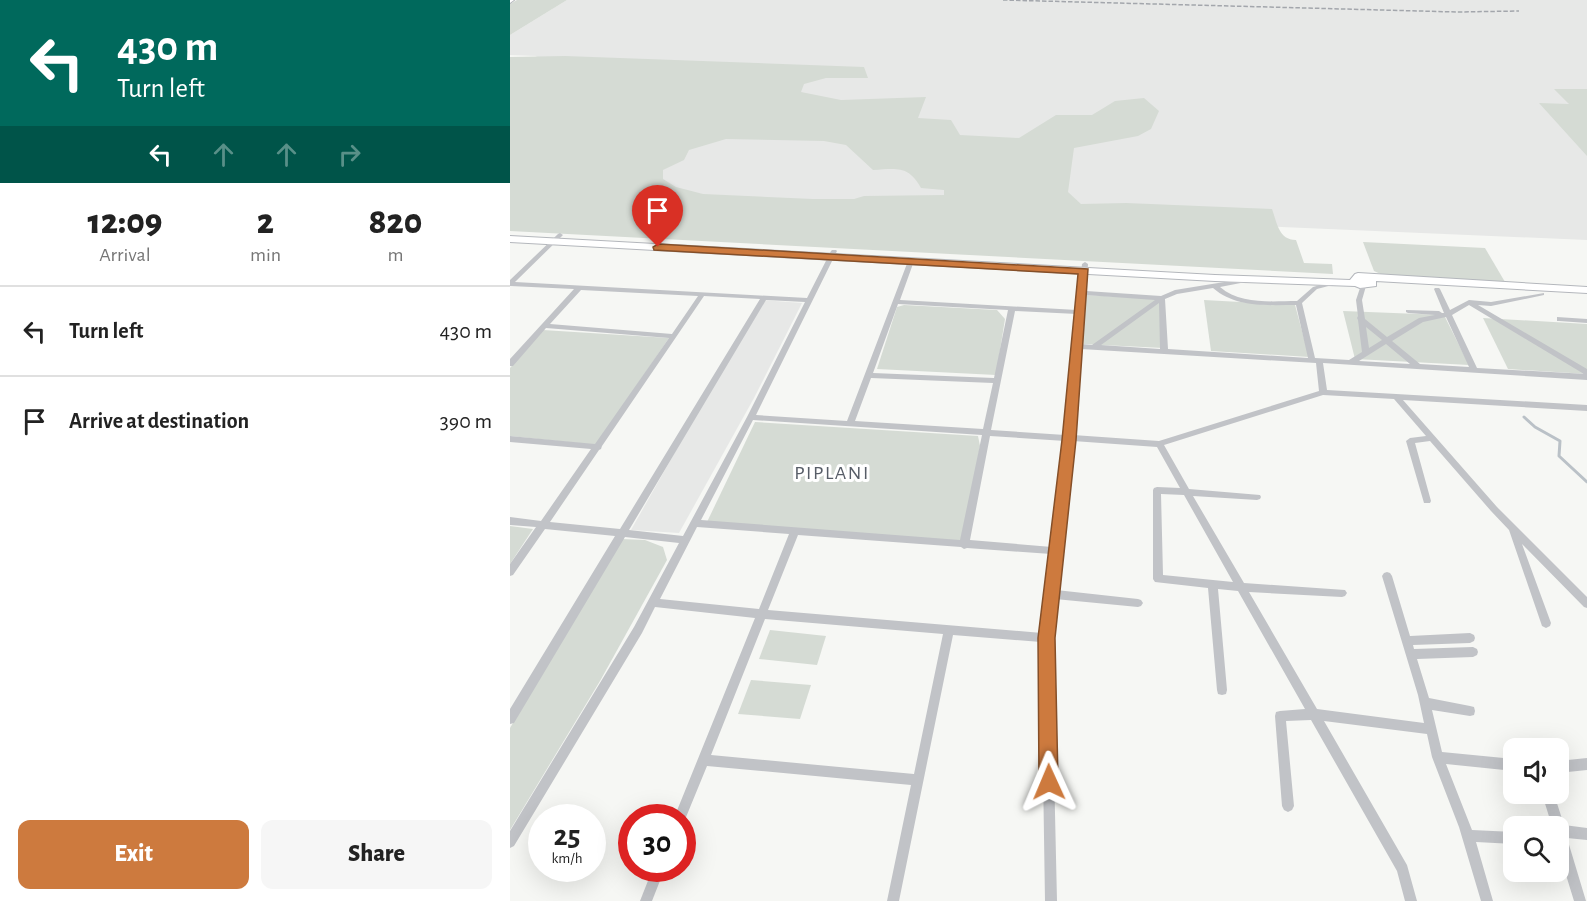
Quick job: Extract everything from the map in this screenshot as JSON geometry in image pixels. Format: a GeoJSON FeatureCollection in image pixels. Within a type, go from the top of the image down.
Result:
{"type":"FeatureCollection","features":[{"type":"Feature","properties":{"kind":"street"},"geometry":{"type":"LineString","coordinates":[[510,232],[556,238],[1084,268],[1450,286],[1587,290]]}},
{"type":"Feature","properties":{"kind":"street"},"geometry":{"type":"LineString","coordinates":[[510,239],[556,238]]}},
{"type":"Feature","properties":{"kind":"street"},"geometry":{"type":"LineString","coordinates":[[510,284],[556,238]]}},
{"type":"Feature","properties":{"kind":"street"},"geometry":{"type":"LineString","coordinates":[[832,254],[911,261],[1084,268],[1253,280],[1364,282],[1437,289],[1450,286],[1587,296]]}},
{"type":"Feature","properties":{"kind":"street"},"geometry":{"type":"LineString","coordinates":[[510,842],[638,630],[751,417],[832,254]]}},
{"type":"Feature","properties":{"kind":"street"},"geometry":{"type":"LineString","coordinates":[[850,424],[911,261]]}},
{"type":"Feature","properties":{"kind":"street"},"geometry":{"type":"LineString","coordinates":[[1051,901],[1046,638],[1069,440],[1084,268]]}},
{"type":"Feature","properties":{"kind":"street"},"geometry":{"type":"LineString","coordinates":[[1095,346],[1162,298],[1175,292],[1253,280]]}},
{"type":"Feature","properties":{"kind":"street"},"geometry":{"type":"LineString","coordinates":[[1215,286],[1221,293],[1234,299],[1299,303],[1316,288],[1339,282]]}},
{"type":"Feature","properties":{"kind":"street"},"geometry":{"type":"LineString","coordinates":[[1364,282],[1359,300],[1366,354]]}},
{"type":"Feature","properties":{"kind":"street"},"geometry":{"type":"LineString","coordinates":[[510,284],[808,300]]}},
{"type":"Feature","properties":{"kind":"street"},"geometry":{"type":"LineString","coordinates":[[510,364],[579,288]]}},
{"type":"Feature","properties":{"kind":"street"},"geometry":{"type":"LineString","coordinates":[[1437,289],[1474,370]]}},
{"type":"Feature","properties":{"kind":"street"},"geometry":{"type":"LineString","coordinates":[[1082,293],[1162,298]]}},
{"type":"Feature","properties":{"kind":"street"},"geometry":{"type":"LineString","coordinates":[[1350,362],[1421,320],[1449,314],[1469,302],[1491,303],[1542,294]]}},
{"type":"Feature","properties":{"kind":"street"},"geometry":{"type":"LineString","coordinates":[[510,572],[702,295]]}},
{"type":"Feature","properties":{"kind":"street"},"geometry":{"type":"LineString","coordinates":[[510,719],[764,298]]}},
{"type":"Feature","properties":{"kind":"street"},"geometry":{"type":"LineString","coordinates":[[1162,298],[1164,351]]}},
{"type":"Feature","properties":{"kind":"street"},"geometry":{"type":"LineString","coordinates":[[896,302],[1080,312]]}},
{"type":"Feature","properties":{"kind":"street"},"geometry":{"type":"LineString","coordinates":[[1469,302],[1587,372]]}},
{"type":"Feature","properties":{"kind":"street"},"geometry":{"type":"LineString","coordinates":[[1299,303],[1323,392]]}},
{"type":"Feature","properties":{"kind":"street"},"geometry":{"type":"LineString","coordinates":[[964,545],[1012,309]]}},
{"type":"Feature","properties":{"kind":"street"},"geometry":{"type":"LineString","coordinates":[[1408,311],[1449,314]]}},
{"type":"Feature","properties":{"kind":"street"},"geometry":{"type":"LineString","coordinates":[[1360,318],[1417,366]]}},
{"type":"Feature","properties":{"kind":"street"},"geometry":{"type":"LineString","coordinates":[[1559,319],[1587,321]]}},
{"type":"Feature","properties":{"kind":"street"},"geometry":{"type":"LineString","coordinates":[[544,326],[673,336]]}},
{"type":"Feature","properties":{"kind":"street"},"geometry":{"type":"LineString","coordinates":[[1077,346],[1587,377]]}},
{"type":"Feature","properties":{"kind":"street"},"geometry":{"type":"LineString","coordinates":[[869,375],[997,381]]}},
{"type":"Feature","properties":{"kind":"street"},"geometry":{"type":"LineString","coordinates":[[751,417],[1069,440],[1159,444],[1323,392],[1587,408]]}},
{"type":"Feature","properties":{"kind":"street"},"geometry":{"type":"LineString","coordinates":[[1396,396],[1512,528],[1587,604]]}},
{"type":"Feature","properties":{"kind":"street"},"geometry":{"type":"LineString","coordinates":[[1427,501],[1410,441],[1432,438]]}},
{"type":"Feature","properties":{"kind":"street"},"geometry":{"type":"LineString","coordinates":[[510,439],[598,447]]}},
{"type":"Feature","properties":{"kind":"street"},"geometry":{"type":"LineString","coordinates":[[1159,444],[1403,869],[1411,901]]}},
{"type":"Feature","properties":{"kind":"street"},"geometry":{"type":"LineString","coordinates":[[1257,497],[1158,489],[1156,492],[1158,578],[1160,581],[1342,593]]}},
{"type":"Feature","properties":{"kind":"street"},"geometry":{"type":"LineString","coordinates":[[510,521],[621,535],[684,540]]}},
{"type":"Feature","properties":{"kind":"street"},"geometry":{"type":"LineString","coordinates":[[695,524],[1056,551]]}},
{"type":"Feature","properties":{"kind":"street"},"geometry":{"type":"LineString","coordinates":[[1512,528],[1546,624]]}},
{"type":"Feature","properties":{"kind":"street"},"geometry":{"type":"LineString","coordinates":[[686,804],[795,531]]}},
{"type":"Feature","properties":{"kind":"street"},"geometry":{"type":"LineString","coordinates":[[1387,576],[1425,702],[1438,758],[1488,901]]}},
{"type":"Feature","properties":{"kind":"street"},"geometry":{"type":"LineString","coordinates":[[1213,585],[1222,690]]}},
{"type":"Feature","properties":{"kind":"street"},"geometry":{"type":"LineString","coordinates":[[1052,594],[1138,603]]}},
{"type":"Feature","properties":{"kind":"street"},"geometry":{"type":"LineString","coordinates":[[652,602],[762,614],[1046,638]]}},
{"type":"Feature","properties":{"kind":"street"},"geometry":{"type":"LineString","coordinates":[[893,901],[949,630]]}},
{"type":"Feature","properties":{"kind":"street"},"geometry":{"type":"LineString","coordinates":[[1407,641],[1470,638]]}},
{"type":"Feature","properties":{"kind":"street"},"geometry":{"type":"LineString","coordinates":[[1411,654],[1473,652]]}},
{"type":"Feature","properties":{"kind":"street"},"geometry":{"type":"LineString","coordinates":[[1425,702],[1470,711]]}},
{"type":"Feature","properties":{"kind":"street"},"geometry":{"type":"LineString","coordinates":[[1288,806],[1280,716],[1314,714],[1430,729]]}},
{"type":"Feature","properties":{"kind":"street"},"geometry":{"type":"LineString","coordinates":[[1438,758],[1503,764]]}},
{"type":"Feature","properties":{"kind":"street"},"geometry":{"type":"LineString","coordinates":[[703,760],[918,780]]}},
{"type":"Feature","properties":{"kind":"street"},"geometry":{"type":"LineString","coordinates":[[1569,766],[1587,764]]}},
{"type":"Feature","properties":{"kind":"street"},"geometry":{"type":"LineString","coordinates":[[1569,833],[1587,834]]}},
{"type":"Feature","properties":{"kind":"street"},"geometry":{"type":"LineString","coordinates":[[1467,836],[1503,838]]}},
{"type":"Feature","properties":{"kind":"street"},"geometry":{"type":"LineString","coordinates":[[1569,865],[1580,901]]}},
{"type":"Feature","properties":{"kind":"street"},"geometry":{"type":"LineString","coordinates":[[646,901],[653,882]]}},
{"type":"Feature","properties":{"kind":"shaded area"},"geometry":{"type":"Polygon","coordinates":[[[517,0],[567,0],[510,35],[510,4],[517,0]]]}},
{"type":"Feature","properties":{"kind":"shaded area"},"geometry":{"type":"Polygon","coordinates":[[[567,0],[1587,0],[1587,240],[510,194],[510,75],[537,56],[510,55],[510,35],[567,0]]]}},
{"type":"Feature","properties":{"kind":"shaded area"},"geometry":{"type":"Polygon","coordinates":[[[565,56],[864,67],[868,78],[826,78],[804,84],[801,92],[841,100],[926,97],[918,118],[951,120],[960,135],[1019,138],[1056,115],[1092,115],[1115,101],[1144,98],[1159,111],[1151,129],[1138,136],[1074,148],[1068,192],[1081,204],[1126,203],[1272,209],[1282,234],[1296,240],[1304,263],[1332,264],[1333,274],[510,231],[510,57],[565,56]],[[726,139],[689,150],[684,160],[663,170],[663,179],[676,187],[703,194],[813,199],[944,195],[944,190],[921,188],[911,175],[901,170],[873,170],[846,145],[824,141],[726,139]]]}},
{"type":"Feature","properties":{"kind":"shaded area"},"geometry":{"type":"Polygon","coordinates":[[[1554,89],[1587,89],[1587,156],[1539,103],[1569,104],[1554,89]]]}},
{"type":"Feature","properties":{"kind":"shaded area"},"geometry":{"type":"Polygon","coordinates":[[[1363,242],[1485,248],[1505,282],[1385,276],[1374,271],[1363,242]]]}},
{"type":"Feature","properties":{"kind":"shaded area"},"geometry":{"type":"Polygon","coordinates":[[[1086,295],[1160,299],[1163,348],[1082,344],[1086,295]]]}},
{"type":"Feature","properties":{"kind":"shaded area"},"geometry":{"type":"Polygon","coordinates":[[[761,300],[802,303],[754,398],[679,533],[631,530],[761,300]]]}},
{"type":"Feature","properties":{"kind":"shaded area"},"geometry":{"type":"Polygon","coordinates":[[[1204,300],[1295,305],[1309,357],[1211,351],[1204,300]]]}},
{"type":"Feature","properties":{"kind":"shaded area"},"geometry":{"type":"Polygon","coordinates":[[[904,305],[997,310],[1005,319],[996,375],[877,369],[897,307],[904,305]]]}},
{"type":"Feature","properties":{"kind":"shaded area"},"geometry":{"type":"Polygon","coordinates":[[[1343,311],[1444,315],[1469,365],[1355,359],[1343,311]]]}},
{"type":"Feature","properties":{"kind":"shaded area"},"geometry":{"type":"Polygon","coordinates":[[[1483,318],[1587,324],[1587,374],[1508,369],[1483,318]]]}},
{"type":"Feature","properties":{"kind":"shaded area"},"geometry":{"type":"Polygon","coordinates":[[[543,330],[669,338],[596,445],[510,436],[510,368],[543,330]]]}},
{"type":"Feature","properties":{"kind":"shaded area"},"geometry":{"type":"Polygon","coordinates":[[[755,422],[978,436],[980,446],[963,541],[707,522],[755,422]]]}},
{"type":"Feature","properties":{"kind":"shaded area"},"geometry":{"type":"Polygon","coordinates":[[[510,526],[533,529],[510,564],[510,526]]]}},
{"type":"Feature","properties":{"kind":"shaded area"},"geometry":{"type":"Polygon","coordinates":[[[621,539],[645,540],[663,547],[667,560],[600,681],[510,830],[510,728],[621,539]]]}},
{"type":"Feature","properties":{"kind":"shaded area"},"geometry":{"type":"Polygon","coordinates":[[[770,630],[826,636],[817,665],[759,659],[770,630]]]}},
{"type":"Feature","properties":{"kind":"shaded area"},"geometry":{"type":"Polygon","coordinates":[[[751,680],[811,685],[800,719],[738,714],[751,680]]]}},
{"type":"Feature","properties":{"kind":"waterway"},"geometry":{"type":"LineString","coordinates":[[1524,417],[1535,427],[1560,441],[1559,456],[1587,482]]}},
{"type":"Feature","properties":{"kind":"railway"},"geometry":{"type":"LineString","coordinates":[[1003,0],[1457,12],[1519,11]]}},
{"type":"Feature","properties":{"kind":"district","name":"PIPLANI"},"geometry":{"type":"Point","coordinates":[832,473]}},
{"type":"Feature","properties":{"kind":"route"},"geometry":{"type":"LineString","coordinates":[[658,247],[1084,271],[1069,440],[1046,638],[1049,782]]}}]}
